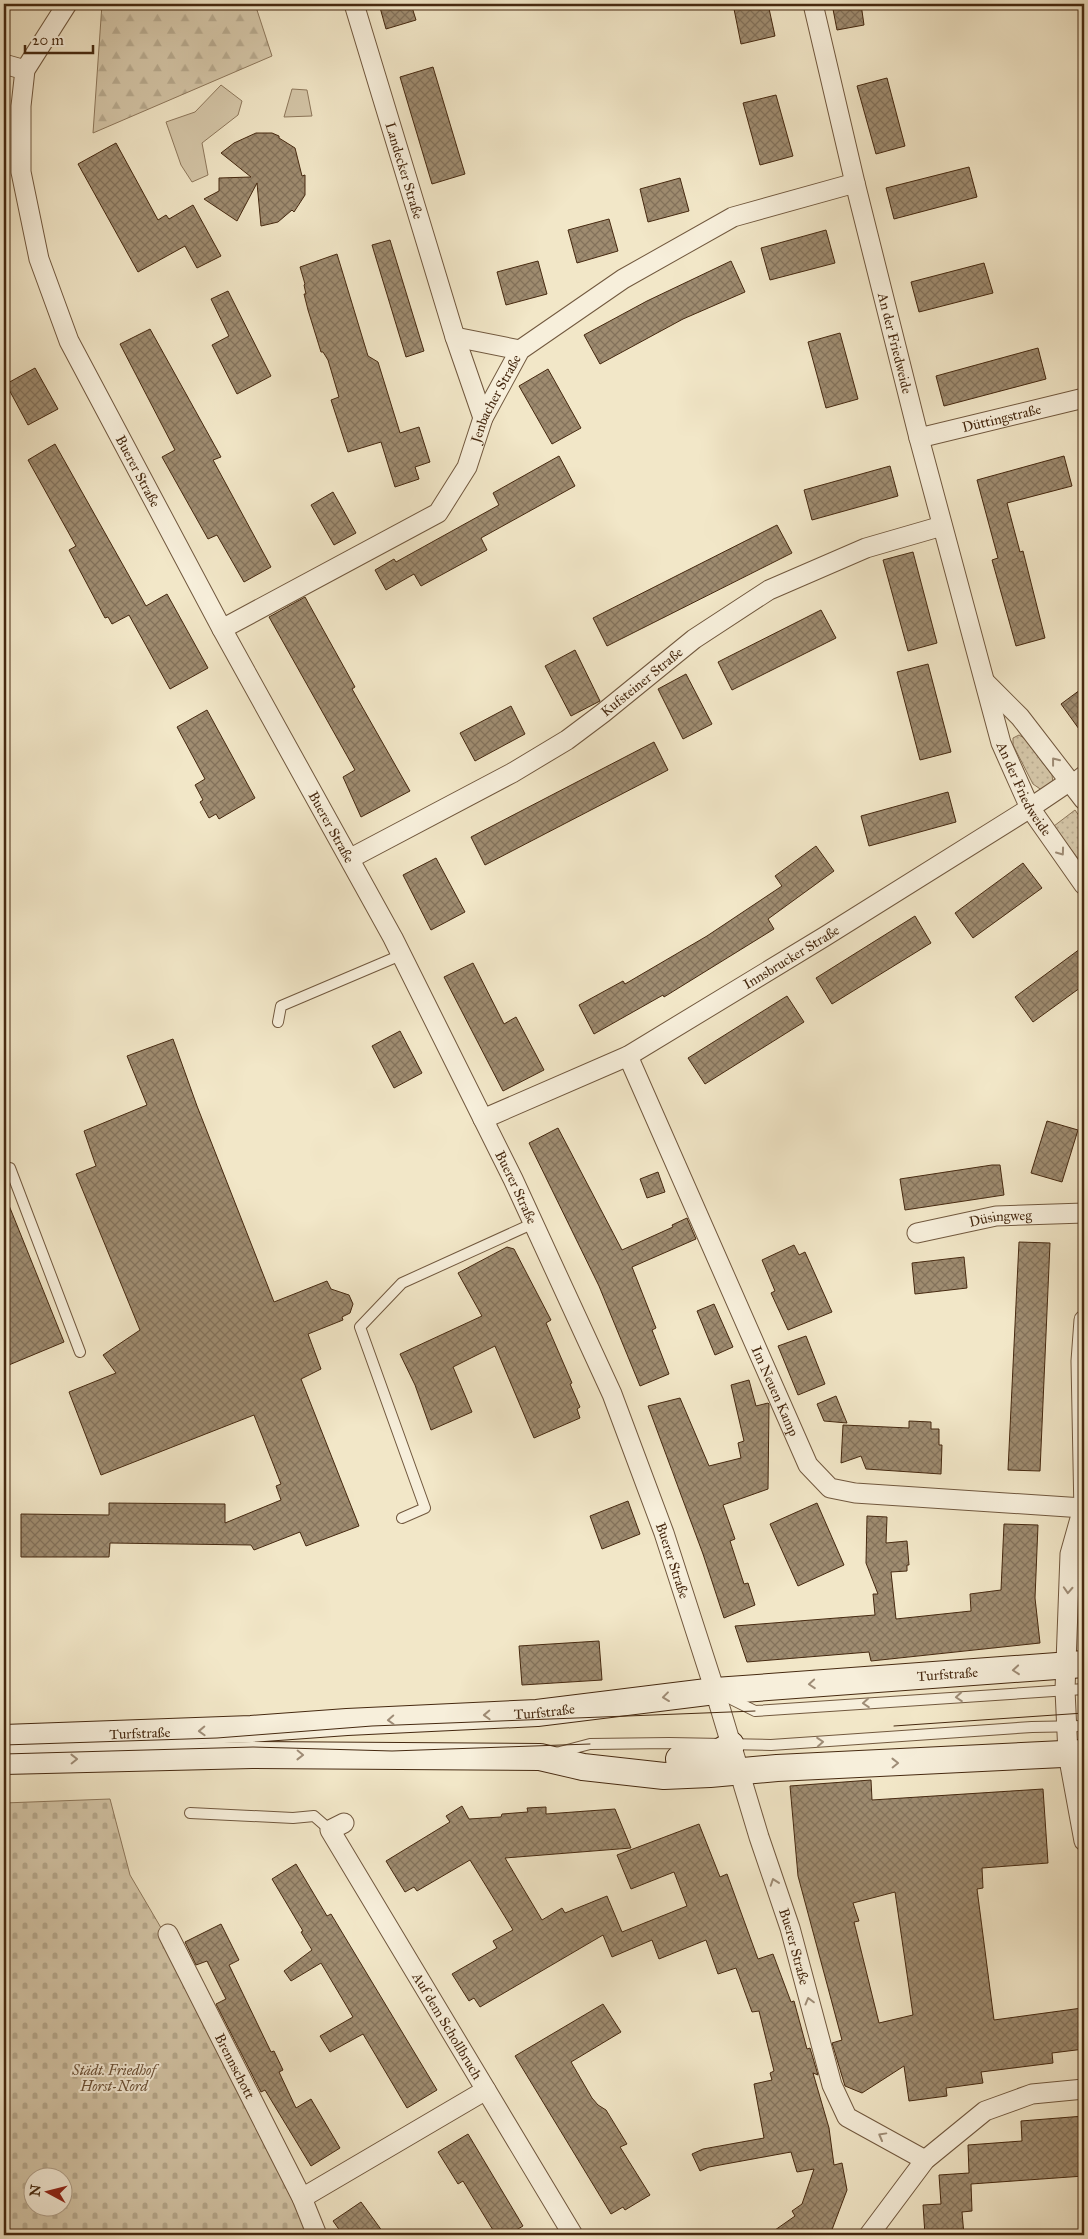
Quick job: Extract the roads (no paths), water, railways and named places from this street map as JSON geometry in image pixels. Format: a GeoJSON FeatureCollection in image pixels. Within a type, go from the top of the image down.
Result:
{"type":"FeatureCollection","features":[{"type":"Feature","properties":{"kind":"main road","name":"Turfstraße"},"geometry":{"type":"LineString","coordinates":[[14,1749],[251,1742],[440,1717],[537,1713],[715,1690],[1071,1673]]}},
{"type":"Feature","properties":{"kind":"main road","name":"Turfstraße"},"geometry":{"type":"LineString","coordinates":[[251,1742],[443,1756],[540,1757],[602,1769],[664,1776],[1076,1753]]}},
{"type":"Feature","properties":{"kind":"main road"},"geometry":{"type":"LineString","coordinates":[[602,1769],[622,1757],[710,1758],[731,1745]]}},
{"type":"Feature","properties":{"kind":"street"},"geometry":{"type":"LineString","coordinates":[[4,64],[25,70],[68,4]]}},
{"type":"Feature","properties":{"kind":"street","name":"Landecker Straße"},"geometry":{"type":"LineString","coordinates":[[354,4],[455,337],[483,418]]}},
{"type":"Feature","properties":{"kind":"street","name":"An der Friedweide"},"geometry":{"type":"LineString","coordinates":[[813,4],[855,183],[919,438],[1001,743],[1030,808],[1084,884]]}},
{"type":"Feature","properties":{"kind":"street","name":"Buerer Straße"},"geometry":{"type":"LineString","coordinates":[[25,70],[21,106],[21,172],[39,259],[69,341],[222,629],[351,858],[534,1223],[612,1394],[664,1533],[715,1690],[738,1771],[790,1928],[832,2085],[847,2117],[924,2160]]}},
{"type":"Feature","properties":{"kind":"street","name":"Jenbacher Straße"},"geometry":{"type":"LineString","coordinates":[[222,629],[438,512],[467,467],[483,418],[520,350],[623,279],[733,217],[855,183]]}},
{"type":"Feature","properties":{"kind":"street"},"geometry":{"type":"LineString","coordinates":[[455,337],[520,350]]}},
{"type":"Feature","properties":{"kind":"street","name":"Düttingstraße"},"geometry":{"type":"LineString","coordinates":[[919,438],[1084,398]]}},
{"type":"Feature","properties":{"kind":"street","name":"Kufsteiner Straße"},"geometry":{"type":"LineString","coordinates":[[351,858],[512,773],[567,740],[603,714],[694,639],[769,590],[866,548],[942,526]]}},
{"type":"Feature","properties":{"kind":"street"},"geometry":{"type":"LineString","coordinates":[[984,682],[1077,775],[1084,800]]}},
{"type":"Feature","properties":{"kind":"street","name":"Innsbrucker Straße"},"geometry":{"type":"LineString","coordinates":[[483,1119],[628,1056],[1030,808],[1077,775]]}},
{"type":"Feature","properties":{"kind":"street","name":"Im Neuen Kamp"},"geometry":{"type":"LineString","coordinates":[[628,1056],[808,1465],[830,1488],[855,1493],[1084,1511]]}},
{"type":"Feature","properties":{"kind":"street","name":"Düsingweg"},"geometry":{"type":"LineString","coordinates":[[917,1233],[996,1216],[1084,1213]]}},
{"type":"Feature","properties":{"kind":"street"},"geometry":{"type":"LineString","coordinates":[[1084,1320],[1081,1361],[1084,1511],[1070,1554],[1071,1673],[1084,1841]]}},
{"type":"Feature","properties":{"kind":"street","name":"Auf dem Schollbruch"},"geometry":{"type":"LineString","coordinates":[[337,1826],[486,2090],[573,2235]]}},
{"type":"Feature","properties":{"kind":"street","name":"Brennschott"},"geometry":{"type":"LineString","coordinates":[[168,1934],[302,2198],[317,2235]]}},
{"type":"Feature","properties":{"kind":"street"},"geometry":{"type":"LineString","coordinates":[[869,2235],[924,2160],[985,2111],[1032,2094],[1084,2089]]}},
{"type":"Feature","properties":{"kind":"street"},"geometry":{"type":"LineString","coordinates":[[302,2198],[486,2090]]}},
{"type":"Feature","properties":{"kind":"lane"},"geometry":{"type":"LineString","coordinates":[[278,1022],[281,1006],[401,955]]}},
{"type":"Feature","properties":{"kind":"lane"},"geometry":{"type":"LineString","coordinates":[[10,1168],[80,1352]]}},
{"type":"Feature","properties":{"kind":"lane"},"geometry":{"type":"LineString","coordinates":[[402,1518],[425,1508],[360,1327],[402,1283],[534,1223]]}},
{"type":"Feature","properties":{"kind":"lane"},"geometry":{"type":"LineString","coordinates":[[1071,1673],[1084,1689]]}},
{"type":"Feature","properties":{"kind":"lane"},"geometry":{"type":"LineString","coordinates":[[540,1757],[590,1744],[669,1743],[731,1745],[811,1743],[1075,1726]]}},
{"type":"Feature","properties":{"kind":"lane"},"geometry":{"type":"LineString","coordinates":[[190,1814],[293,1818],[314,1816],[337,1826]]}},
{"type":"Feature","properties":{"kind":"tram line"},"geometry":{"type":"LineString","coordinates":[[4,1745],[217,1738],[372,1726],[755,1711]]}},
{"type":"Feature","properties":{"kind":"tram line"},"geometry":{"type":"LineString","coordinates":[[894,1726],[1084,1713]]}},
{"type":"Feature","properties":{"kind":"tram line"},"geometry":{"type":"LineString","coordinates":[[4,1754],[253,1747],[392,1751],[590,1744]]}},
{"type":"Feature","properties":{"kind":"park label","name":"Städt. Friedhof Horst-Nord"},"geometry":{"type":"Point","coordinates":[114,2078]}}]}
